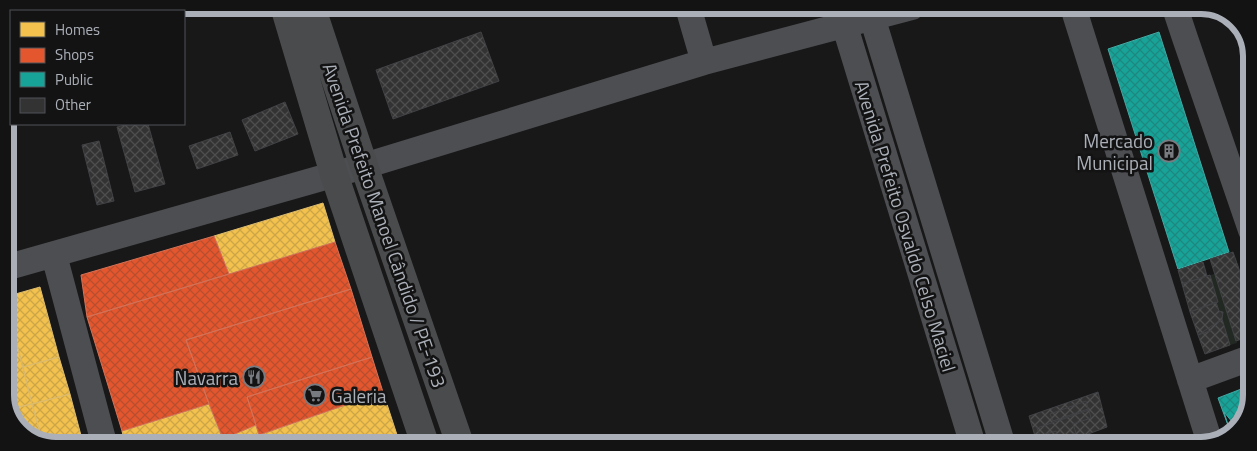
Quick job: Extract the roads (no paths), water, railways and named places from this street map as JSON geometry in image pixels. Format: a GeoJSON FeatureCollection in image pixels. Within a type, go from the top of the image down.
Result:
{"type":"FeatureCollection","features":[{"type":"Feature","properties":{"kind":"main road","name":"Avenida Prefeito Manoel Cândido / PE-193"},"geometry":{"type":"LineString","coordinates":[[286,14],[334,174],[423,437]]}},
{"type":"Feature","properties":{"kind":"main road","name":"Avenida Prefeito Manoel Cândido / PE-193"},"geometry":{"type":"LineString","coordinates":[[314,14],[458,437]]}},
{"type":"Feature","properties":{"kind":"street"},"geometry":{"type":"LineString","coordinates":[[690,14],[704,62]]}},
{"type":"Feature","properties":{"kind":"street"},"geometry":{"type":"LineString","coordinates":[[14,266],[364,166],[704,62],[842,16],[856,14]]}},
{"type":"Feature","properties":{"kind":"street","name":"Avenida Prefeito Osvaldo Celso Maciel"},"geometry":{"type":"LineString","coordinates":[[871,14],[999,437]]}},
{"type":"Feature","properties":{"kind":"street"},"geometry":{"type":"LineString","coordinates":[[1075,14],[1208,437]]}},
{"type":"Feature","properties":{"kind":"street"},"geometry":{"type":"LineString","coordinates":[[1177,14],[1243,209]]}},
{"type":"Feature","properties":{"kind":"street","name":"Avenida Prefeito Osvaldo Celso Maciel"},"geometry":{"type":"LineString","coordinates":[[842,16],[970,437]]}},
{"type":"Feature","properties":{"kind":"street"},"geometry":{"type":"LineString","coordinates":[[54,255],[102,437]]}},
{"type":"Feature","properties":{"kind":"street"},"geometry":{"type":"LineString","coordinates":[[1190,380],[1243,361]]}},
{"type":"Feature","properties":{"kind":"place","name":"Mercado Municipal"},"geometry":{"type":"Point","coordinates":[1169,151]}},
{"type":"Feature","properties":{"kind":"place","name":"Navarra"},"geometry":{"type":"Point","coordinates":[254,377]}},
{"type":"Feature","properties":{"kind":"place","name":"Galeria"},"geometry":{"type":"Point","coordinates":[315,395]}}]}
